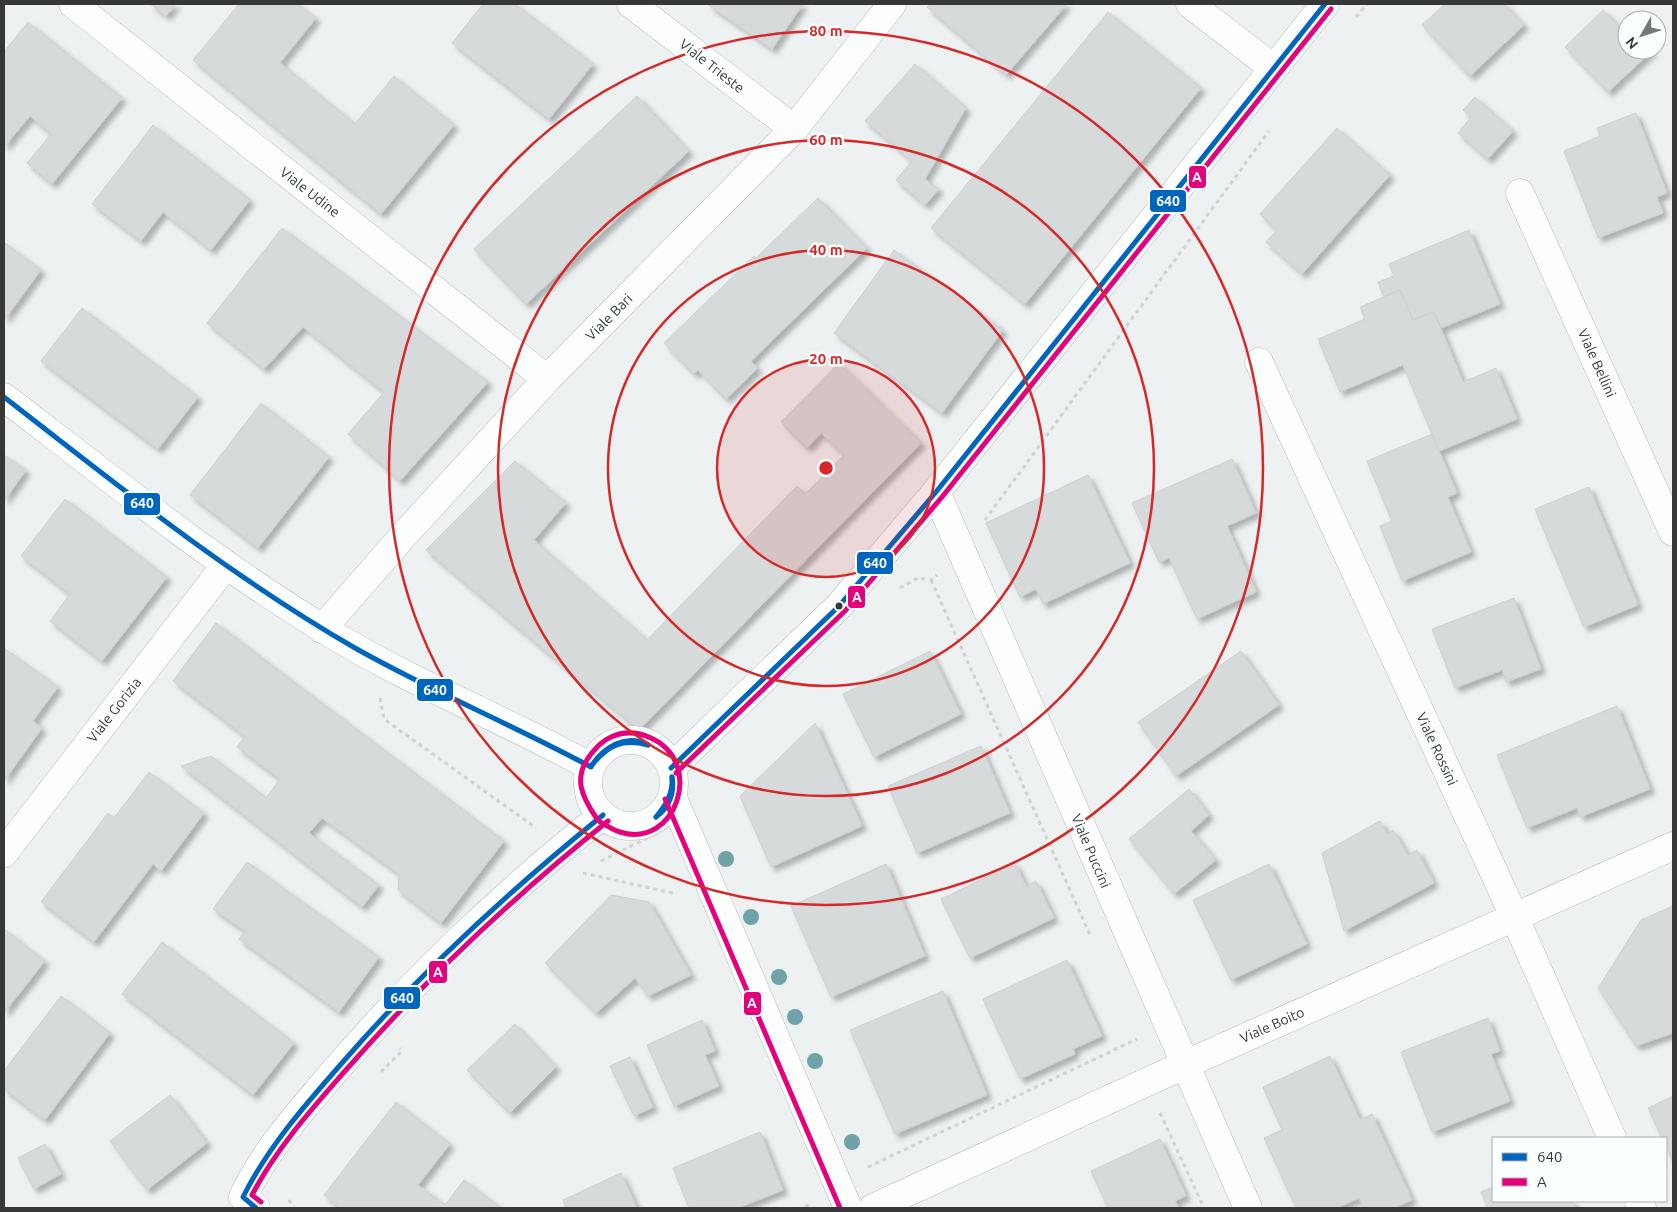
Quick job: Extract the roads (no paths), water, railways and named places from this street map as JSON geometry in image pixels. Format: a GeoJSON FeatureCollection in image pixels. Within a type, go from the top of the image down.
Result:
{"type":"FeatureCollection","features":[{"type":"Feature","properties":{"kind":"street","name":"Viale Udine"},"geometry":{"type":"LineString","coordinates":[[73,4],[548,379]]}},
{"type":"Feature","properties":{"kind":"street","name":"Viale Trieste"},"geometry":{"type":"LineString","coordinates":[[631,4],[794,129]]}},
{"type":"Feature","properties":{"kind":"street","name":"Viale Bari"},"geometry":{"type":"LineString","coordinates":[[322,629],[548,379],[794,129],[892,4]]}},
{"type":"Feature","properties":{"kind":"street"},"geometry":{"type":"LineString","coordinates":[[1190,4],[1273,68]]}},
{"type":"Feature","properties":{"kind":"street"},"geometry":{"type":"LineString","coordinates":[[671,768],[839,606],[936,492],[1325,4]]}},
{"type":"Feature","properties":{"kind":"street","name":"Viale Bellini"},"geometry":{"type":"LineString","coordinates":[[1520,193],[1673,532]]}},
{"type":"Feature","properties":{"kind":"street","name":"Viale Rossini"},"geometry":{"type":"LineString","coordinates":[[1259,362],[1515,918],[1612,1137]]}},
{"type":"Feature","properties":{"kind":"street"},"geometry":{"type":"LineString","coordinates":[[4,397],[225,566],[322,629],[372,658],[591,767]]}},
{"type":"Feature","properties":{"kind":"street","name":"Viale Puccini"},"geometry":{"type":"LineString","coordinates":[[936,492],[1184,1065],[1248,1208]]}},
{"type":"Feature","properties":{"kind":"street","name":"Viale Gorizia"},"geometry":{"type":"LineString","coordinates":[[4,854],[225,566]]}},
{"type":"Feature","properties":{"kind":"street"},"geometry":{"type":"LineString","coordinates":[[677,808],[668,804],[658,816],[640,825],[617,824],[603,815],[594,805],[588,786],[591,767],[597,757],[610,746],[630,740],[656,748],[671,768],[677,808],[848,1208]]}},
{"type":"Feature","properties":{"kind":"street"},"geometry":{"type":"LineString","coordinates":[[256,1208],[243,1197],[256,1167],[344,1059],[415,983],[558,850],[603,815]]}},
{"type":"Feature","properties":{"kind":"street","name":"Viale Boito"},"geometry":{"type":"LineString","coordinates":[[873,1208],[1184,1065],[1673,846]]}}]}
